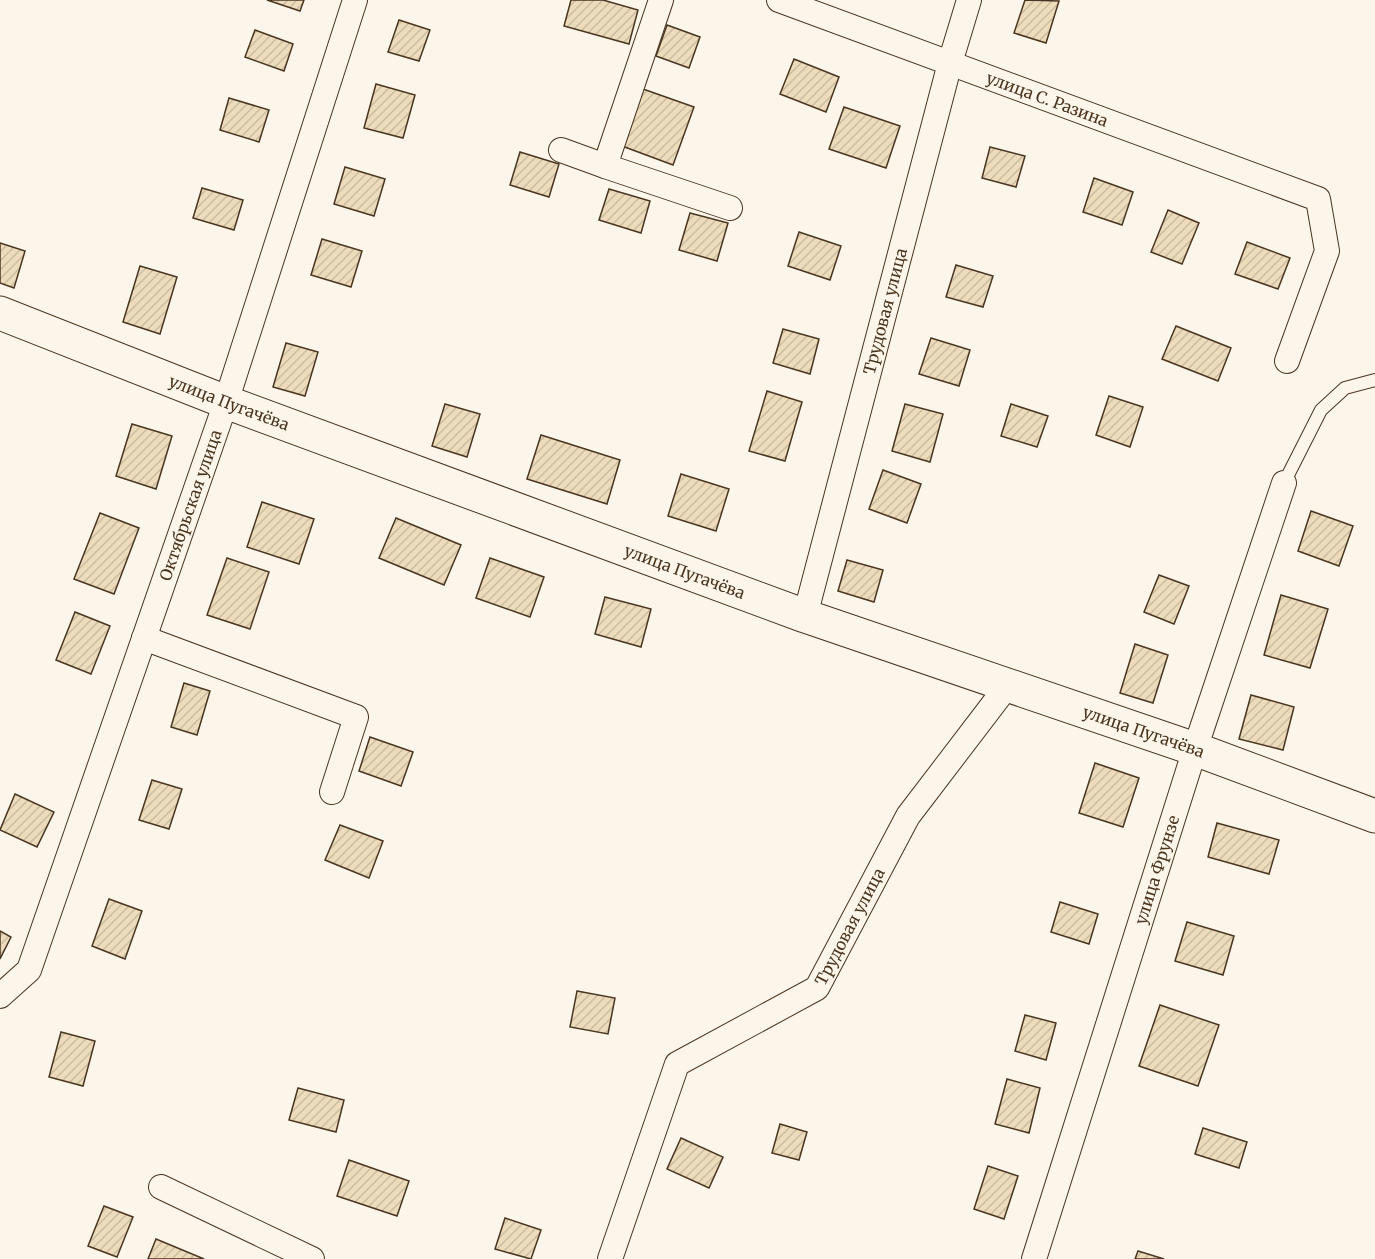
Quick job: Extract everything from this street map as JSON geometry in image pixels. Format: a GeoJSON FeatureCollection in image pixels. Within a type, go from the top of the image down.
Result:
{"type":"FeatureCollection","features":[{"type":"Feature","properties":{"kind":"street","name":"Октябрьская улица"},"geometry":{"type":"LineString","coordinates":[[0,996],[29,970],[226,402],[355,0]]}},
{"type":"Feature","properties":{"kind":"street"},"geometry":{"type":"LineString","coordinates":[[605,166],[661,0]]}},
{"type":"Feature","properties":{"kind":"street","name":"улица С. Разина"},"geometry":{"type":"LineString","coordinates":[[779,0],[1318,199],[1327,251],[1287,361]]}},
{"type":"Feature","properties":{"kind":"street","name":"Трудовая улица"},"geometry":{"type":"LineString","coordinates":[[807,618],[950,63],[969,0]]}},
{"type":"Feature","properties":{"kind":"street"},"geometry":{"type":"LineString","coordinates":[[561,150],[730,208]]}},
{"type":"Feature","properties":{"kind":"street","name":"улица Пугачёва"},"geometry":{"type":"LineString","coordinates":[[0,314],[226,402],[807,618],[1195,749],[1375,816]]}},
{"type":"Feature","properties":{"kind":"street","name":"улица Фрунзе"},"geometry":{"type":"LineString","coordinates":[[1034,1259],[1195,749],[1284,483]]}},
{"type":"Feature","properties":{"kind":"street"},"geometry":{"type":"LineString","coordinates":[[144,638],[356,717],[332,792]]}},
{"type":"Feature","properties":{"kind":"street","name":"Трудовая улица"},"geometry":{"type":"LineString","coordinates":[[610,1259],[677,1064],[818,988],[908,816],[1008,685]]}},
{"type":"Feature","properties":{"kind":"street"},"geometry":{"type":"LineString","coordinates":[[161,1187],[312,1259]]}},
{"type":"Feature","properties":{"kind":"lane"},"geometry":{"type":"LineString","coordinates":[[1284,483],[1321,410],[1345,388],[1375,380]]}},
{"type":"Feature","properties":{"kind":"building"},"geometry":{"type":"Polygon","coordinates":[[[267,0],[304,0],[300,11],[267,0]]]}},
{"type":"Feature","properties":{"kind":"building"},"geometry":{"type":"Polygon","coordinates":[[[571,0],[603,0],[638,10],[629,44],[564,26],[571,0]]]}},
{"type":"Feature","properties":{"kind":"building"},"geometry":{"type":"Polygon","coordinates":[[[1025,0],[1059,1],[1046,43],[1014,33],[1025,0]]]}},
{"type":"Feature","properties":{"kind":"building"},"geometry":{"type":"Polygon","coordinates":[[[399,20],[430,30],[419,61],[388,52],[399,20]]]}},
{"type":"Feature","properties":{"kind":"building"},"geometry":{"type":"Polygon","coordinates":[[[667,25],[700,37],[689,68],[656,56],[667,25]]]}},
{"type":"Feature","properties":{"kind":"building"},"geometry":{"type":"Polygon","coordinates":[[[255,30],[293,44],[284,71],[245,57],[255,30]]]}},
{"type":"Feature","properties":{"kind":"building"},"geometry":{"type":"Polygon","coordinates":[[[794,59],[839,77],[826,112],[780,94],[794,59]]]}},
{"type":"Feature","properties":{"kind":"building"},"geometry":{"type":"Polygon","coordinates":[[[376,84],[415,95],[403,138],[364,128],[376,84]]]}},
{"type":"Feature","properties":{"kind":"building"},"geometry":{"type":"Polygon","coordinates":[[[643,89],[694,107],[673,165],[622,146],[643,89]]]}},
{"type":"Feature","properties":{"kind":"building"},"geometry":{"type":"Polygon","coordinates":[[[229,98],[269,110],[259,142],[220,130],[229,98]]]}},
{"type":"Feature","properties":{"kind":"building"},"geometry":{"type":"Polygon","coordinates":[[[844,107],[900,126],[886,168],[829,149],[844,107]]]}},
{"type":"Feature","properties":{"kind":"building"},"geometry":{"type":"Polygon","coordinates":[[[990,147],[1025,156],[1016,187],[982,178],[990,147]]]}},
{"type":"Feature","properties":{"kind":"building"},"geometry":{"type":"Polygon","coordinates":[[[520,152],[559,164],[549,197],[510,185],[520,152]]]}},
{"type":"Feature","properties":{"kind":"building"},"geometry":{"type":"Polygon","coordinates":[[[345,167],[385,179],[374,216],[334,204],[345,167]]]}},
{"type":"Feature","properties":{"kind":"building"},"geometry":{"type":"Polygon","coordinates":[[[1094,178],[1133,192],[1122,225],[1083,212],[1094,178]]]}},
{"type":"Feature","properties":{"kind":"building"},"geometry":{"type":"Polygon","coordinates":[[[202,188],[243,200],[234,230],[193,218],[202,188]]]}},
{"type":"Feature","properties":{"kind":"building"},"geometry":{"type":"Polygon","coordinates":[[[609,189],[650,201],[641,233],[599,220],[609,189]]]}},
{"type":"Feature","properties":{"kind":"building"},"geometry":{"type":"Polygon","coordinates":[[[1168,210],[1199,223],[1182,264],[1151,252],[1168,210]]]}},
{"type":"Feature","properties":{"kind":"building"},"geometry":{"type":"Polygon","coordinates":[[[690,213],[728,223],[717,261],[679,250],[690,213]]]}},
{"type":"Feature","properties":{"kind":"building"},"geometry":{"type":"Polygon","coordinates":[[[799,232],[841,246],[830,280],[788,266],[799,232]]]}},
{"type":"Feature","properties":{"kind":"building"},"geometry":{"type":"Polygon","coordinates":[[[322,239],[362,251],[351,287],[311,275],[322,239]]]}},
{"type":"Feature","properties":{"kind":"building"},"geometry":{"type":"Polygon","coordinates":[[[1247,242],[1290,258],[1278,289],[1235,274],[1247,242]]]}},
{"type":"Feature","properties":{"kind":"building"},"geometry":{"type":"Polygon","coordinates":[[[0,243],[25,251],[14,288],[0,283],[0,243]]]}},
{"type":"Feature","properties":{"kind":"building"},"geometry":{"type":"Polygon","coordinates":[[[956,265],[993,276],[983,307],[946,297],[956,265]]]}},
{"type":"Feature","properties":{"kind":"building"},"geometry":{"type":"Polygon","coordinates":[[[140,266],[177,277],[160,334],[123,322],[140,266]]]}},
{"type":"Feature","properties":{"kind":"building"},"geometry":{"type":"Polygon","coordinates":[[[1176,326],[1231,348],[1218,381],[1162,359],[1176,326]]]}},
{"type":"Feature","properties":{"kind":"building"},"geometry":{"type":"Polygon","coordinates":[[[783,329],[819,339],[810,374],[773,363],[783,329]]]}},
{"type":"Feature","properties":{"kind":"building"},"geometry":{"type":"Polygon","coordinates":[[[931,338],[970,350],[959,386],[919,374],[931,338]]]}},
{"type":"Feature","properties":{"kind":"building"},"geometry":{"type":"Polygon","coordinates":[[[286,343],[318,352],[305,396],[273,387],[286,343]]]}},
{"type":"Feature","properties":{"kind":"building"},"geometry":{"type":"Polygon","coordinates":[[[767,391],[802,402],[785,461],[749,451],[767,391]]]}},
{"type":"Feature","properties":{"kind":"building"},"geometry":{"type":"Polygon","coordinates":[[[1109,396],[1143,407],[1130,447],[1096,435],[1109,396]]]}},
{"type":"Feature","properties":{"kind":"building"},"geometry":{"type":"Polygon","coordinates":[[[445,404],[480,414],[467,457],[432,446],[445,404]]]}},
{"type":"Feature","properties":{"kind":"building"},"geometry":{"type":"Polygon","coordinates":[[[905,404],[943,414],[930,462],[892,451],[905,404]]]}},
{"type":"Feature","properties":{"kind":"building"},"geometry":{"type":"Polygon","coordinates":[[[1011,404],[1048,416],[1037,447],[1001,436],[1011,404]]]}},
{"type":"Feature","properties":{"kind":"building"},"geometry":{"type":"Polygon","coordinates":[[[132,424],[172,436],[156,489],[116,476],[132,424]]]}},
{"type":"Feature","properties":{"kind":"building"},"geometry":{"type":"Polygon","coordinates":[[[541,435],[620,460],[607,504],[527,479],[541,435]]]}},
{"type":"Feature","properties":{"kind":"building"},"geometry":{"type":"Polygon","coordinates":[[[883,470],[921,484],[907,523],[869,509],[883,470]]]}},
{"type":"Feature","properties":{"kind":"building"},"geometry":{"type":"Polygon","coordinates":[[[681,474],[729,489],[716,531],[668,516],[681,474]]]}},
{"type":"Feature","properties":{"kind":"building"},"geometry":{"type":"Polygon","coordinates":[[[262,502],[314,519],[299,564],[247,547],[262,502]]]}},
{"type":"Feature","properties":{"kind":"building"},"geometry":{"type":"Polygon","coordinates":[[[1311,511],[1353,526],[1339,566],[1298,551],[1311,511]]]}},
{"type":"Feature","properties":{"kind":"building"},"geometry":{"type":"Polygon","coordinates":[[[100,513],[139,528],[114,594],[74,579],[100,513]]]}},
{"type":"Feature","properties":{"kind":"building"},"geometry":{"type":"Polygon","coordinates":[[[396,518],[461,545],[444,585],[379,558],[396,518]]]}},
{"type":"Feature","properties":{"kind":"building"},"geometry":{"type":"Polygon","coordinates":[[[227,558],[269,572],[250,629],[207,615],[227,558]]]}},
{"type":"Feature","properties":{"kind":"building"},"geometry":{"type":"Polygon","coordinates":[[[490,558],[544,577],[530,617],[476,598],[490,558]]]}},
{"type":"Feature","properties":{"kind":"building"},"geometry":{"type":"Polygon","coordinates":[[[847,560],[883,570],[874,602],[838,591],[847,560]]]}},
{"type":"Feature","properties":{"kind":"building"},"geometry":{"type":"Polygon","coordinates":[[[1159,575],[1189,586],[1174,624],[1144,612],[1159,575]]]}},
{"type":"Feature","properties":{"kind":"building"},"geometry":{"type":"Polygon","coordinates":[[[1281,595],[1328,609],[1310,668],[1264,655],[1281,595]]]}},
{"type":"Feature","properties":{"kind":"building"},"geometry":{"type":"Polygon","coordinates":[[[605,597],[651,609],[641,647],[595,634],[605,597]]]}},
{"type":"Feature","properties":{"kind":"building"},"geometry":{"type":"Polygon","coordinates":[[[75,612],[110,626],[91,674],[56,660],[75,612]]]}},
{"type":"Feature","properties":{"kind":"building"},"geometry":{"type":"Polygon","coordinates":[[[1135,644],[1168,655],[1153,703],[1120,693],[1135,644]]]}},
{"type":"Feature","properties":{"kind":"building"},"geometry":{"type":"Polygon","coordinates":[[[184,683],[210,691],[197,735],[171,727],[184,683]]]}},
{"type":"Feature","properties":{"kind":"building"},"geometry":{"type":"Polygon","coordinates":[[[1251,695],[1294,707],[1283,750],[1239,739],[1251,695]]]}},
{"type":"Feature","properties":{"kind":"building"},"geometry":{"type":"Polygon","coordinates":[[[370,737],[413,752],[401,786],[359,771],[370,737]]]}},
{"type":"Feature","properties":{"kind":"building"},"geometry":{"type":"Polygon","coordinates":[[[1095,763],[1139,778],[1123,827],[1079,813],[1095,763]]]}},
{"type":"Feature","properties":{"kind":"building"},"geometry":{"type":"Polygon","coordinates":[[[152,780],[182,789],[169,829],[139,820],[152,780]]]}},
{"type":"Feature","properties":{"kind":"building"},"geometry":{"type":"Polygon","coordinates":[[[15,794],[54,812],[37,847],[0,830],[15,794]]]}},
{"type":"Feature","properties":{"kind":"building"},"geometry":{"type":"Polygon","coordinates":[[[1217,823],[1279,840],[1269,874],[1208,857],[1217,823]]]}},
{"type":"Feature","properties":{"kind":"building"},"geometry":{"type":"Polygon","coordinates":[[[340,825],[383,841],[369,878],[325,860],[340,825]]]}},
{"type":"Feature","properties":{"kind":"building"},"geometry":{"type":"Polygon","coordinates":[[[109,899],[142,911],[125,959],[92,946],[109,899]]]}},
{"type":"Feature","properties":{"kind":"building"},"geometry":{"type":"Polygon","coordinates":[[[1060,902],[1098,914],[1089,944],[1051,932],[1060,902]]]}},
{"type":"Feature","properties":{"kind":"building"},"geometry":{"type":"Polygon","coordinates":[[[1187,922],[1234,936],[1223,975],[1175,961],[1187,922]]]}},
{"type":"Feature","properties":{"kind":"building"},"geometry":{"type":"Polygon","coordinates":[[[0,931],[11,937],[0,959],[0,931]]]}},
{"type":"Feature","properties":{"kind":"building"},"geometry":{"type":"Polygon","coordinates":[[[577,991],[615,998],[608,1034],[570,1027],[577,991]]]}},
{"type":"Feature","properties":{"kind":"building"},"geometry":{"type":"Polygon","coordinates":[[[1160,1005],[1219,1025],[1198,1086],[1139,1066],[1160,1005]]]}},
{"type":"Feature","properties":{"kind":"building"},"geometry":{"type":"Polygon","coordinates":[[[1025,1015],[1056,1023],[1046,1060],[1015,1051],[1025,1015]]]}},
{"type":"Feature","properties":{"kind":"building"},"geometry":{"type":"Polygon","coordinates":[[[61,1032],[95,1041],[83,1086],[49,1077],[61,1032]]]}},
{"type":"Feature","properties":{"kind":"building"},"geometry":{"type":"Polygon","coordinates":[[[1007,1079],[1040,1088],[1029,1133],[995,1124],[1007,1079]]]}},
{"type":"Feature","properties":{"kind":"building"},"geometry":{"type":"Polygon","coordinates":[[[298,1088],[344,1100],[336,1132],[289,1120],[298,1088]]]}},
{"type":"Feature","properties":{"kind":"building"},"geometry":{"type":"Polygon","coordinates":[[[780,1124],[807,1132],[799,1160],[772,1153],[780,1124]]]}},
{"type":"Feature","properties":{"kind":"building"},"geometry":{"type":"Polygon","coordinates":[[[1203,1128],[1247,1142],[1239,1168],[1195,1154],[1203,1128]]]}},
{"type":"Feature","properties":{"kind":"building"},"geometry":{"type":"Polygon","coordinates":[[[681,1138],[723,1157],[709,1188],[667,1169],[681,1138]]]}},
{"type":"Feature","properties":{"kind":"building"},"geometry":{"type":"Polygon","coordinates":[[[349,1160],[409,1181],[397,1216],[337,1196],[349,1160]]]}},
{"type":"Feature","properties":{"kind":"building"},"geometry":{"type":"Polygon","coordinates":[[[988,1166],[1018,1176],[1004,1219],[974,1209],[988,1166]]]}},
{"type":"Feature","properties":{"kind":"building"},"geometry":{"type":"Polygon","coordinates":[[[104,1206],[133,1217],[117,1257],[88,1246],[104,1206]]]}},
{"type":"Feature","properties":{"kind":"building"},"geometry":{"type":"Polygon","coordinates":[[[505,1218],[541,1230],[531,1259],[495,1249],[505,1218]]]}},
{"type":"Feature","properties":{"kind":"building"},"geometry":{"type":"Polygon","coordinates":[[[156,1239],[204,1259],[148,1259],[156,1239]]]}},
{"type":"Feature","properties":{"kind":"building"},"geometry":{"type":"Polygon","coordinates":[[[1138,1251],[1164,1259],[1135,1259],[1138,1251]]]}}]}
